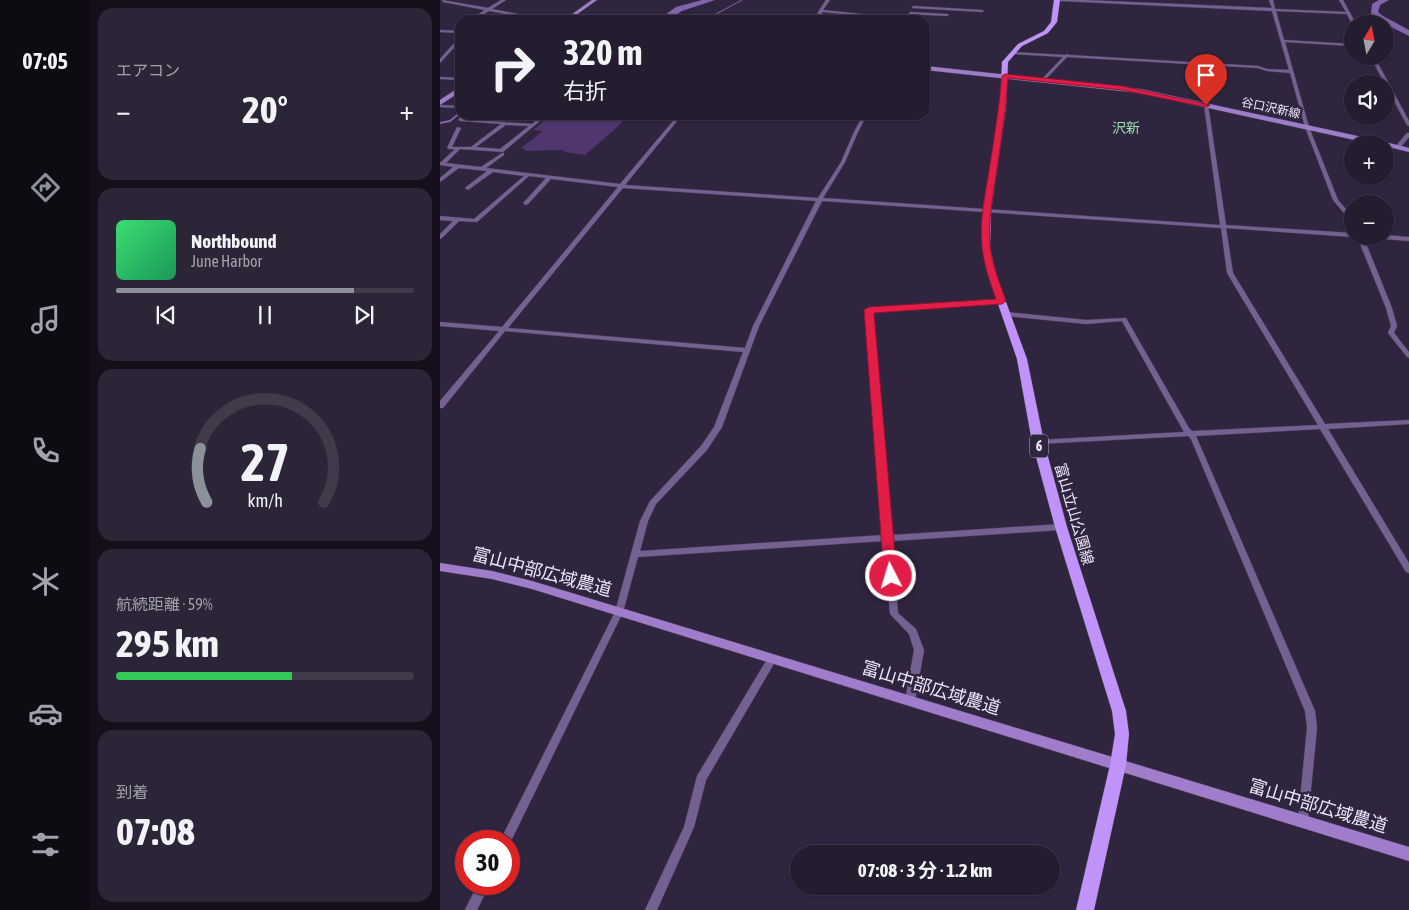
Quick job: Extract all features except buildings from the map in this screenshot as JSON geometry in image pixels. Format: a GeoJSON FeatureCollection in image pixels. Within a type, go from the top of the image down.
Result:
{"type":"FeatureCollection","features":[{"type":"Feature","properties":{"kind":"main road"},"geometry":{"type":"LineString","coordinates":[[1012,53],[1020,45],[1046,32],[1054,22],[1058,0]]}},
{"type":"Feature","properties":{"kind":"main road","name":"富山立山公園線"},"geometry":{"type":"LineString","coordinates":[[1012,53],[1005,62],[1003,107],[986,210],[986,247],[992,275],[1022,359],[1038,442],[1061,527],[1119,711],[1122,734],[1118,765],[1085,910]]}},
{"type":"Feature","properties":{"kind":"street"},"geometry":{"type":"LineString","coordinates":[[479,15],[504,0]]}},
{"type":"Feature","properties":{"kind":"street"},"geometry":{"type":"LineString","coordinates":[[573,15],[595,0]]}},
{"type":"Feature","properties":{"kind":"street"},"geometry":{"type":"LineString","coordinates":[[819,15],[828,0]]}},
{"type":"Feature","properties":{"kind":"street"},"geometry":{"type":"LineString","coordinates":[[916,0],[910,13],[947,15]]}},
{"type":"Feature","properties":{"kind":"street"},"geometry":{"type":"LineString","coordinates":[[1058,0],[1348,13],[1342,0]]}},
{"type":"Feature","properties":{"kind":"street"},"geometry":{"type":"LineString","coordinates":[[1200,0],[1201,6]]}},
{"type":"Feature","properties":{"kind":"street"},"geometry":{"type":"LineString","coordinates":[[1271,0],[1307,127],[1336,200],[1344,210]]}},
{"type":"Feature","properties":{"kind":"street"},"geometry":{"type":"LineString","coordinates":[[442,2],[518,15]]}},
{"type":"Feature","properties":{"kind":"street"},"geometry":{"type":"LineString","coordinates":[[913,7],[982,10]]}},
{"type":"Feature","properties":{"kind":"street"},"geometry":{"type":"LineString","coordinates":[[822,11],[860,15]]}},
{"type":"Feature","properties":{"kind":"street"},"geometry":{"type":"LineString","coordinates":[[440,32],[455,32]]}},
{"type":"Feature","properties":{"kind":"street"},"geometry":{"type":"LineString","coordinates":[[1283,41],[1344,45]]}},
{"type":"Feature","properties":{"kind":"street"},"geometry":{"type":"LineString","coordinates":[[440,62],[455,45]]}},
{"type":"Feature","properties":{"kind":"street"},"geometry":{"type":"LineString","coordinates":[[1012,53],[1258,67],[1267,70],[1292,72]]}},
{"type":"Feature","properties":{"kind":"street"},"geometry":{"type":"LineString","coordinates":[[1044,80],[1067,55]]}},
{"type":"Feature","properties":{"kind":"street"},"geometry":{"type":"LineString","coordinates":[[1377,65],[1409,124]]}},
{"type":"Feature","properties":{"kind":"street","name":"谷口沢新線"},"geometry":{"type":"LineString","coordinates":[[930,68],[1122,88],[1344,135]]}},
{"type":"Feature","properties":{"kind":"street"},"geometry":{"type":"LineString","coordinates":[[440,78],[455,79]]}},
{"type":"Feature","properties":{"kind":"street"},"geometry":{"type":"LineString","coordinates":[[440,104],[455,94]]}},
{"type":"Feature","properties":{"kind":"street"},"geometry":{"type":"LineString","coordinates":[[440,104],[455,106]]}},
{"type":"Feature","properties":{"kind":"street"},"geometry":{"type":"LineString","coordinates":[[1206,105],[1230,273],[1409,570]]}},
{"type":"Feature","properties":{"kind":"street"},"geometry":{"type":"LineString","coordinates":[[460,120],[533,125]]}},
{"type":"Feature","properties":{"kind":"street"},"geometry":{"type":"LineString","coordinates":[[459,128],[449,148],[501,151],[539,120]]}},
{"type":"Feature","properties":{"kind":"street"},"geometry":{"type":"LineString","coordinates":[[440,406],[676,120]]}},
{"type":"Feature","properties":{"kind":"street"},"geometry":{"type":"LineString","coordinates":[[510,830],[619,612],[644,521],[653,503],[704,448],[715,432],[756,326],[820,198],[843,162],[862,120]]}},
{"type":"Feature","properties":{"kind":"street"},"geometry":{"type":"LineString","coordinates":[[472,148],[505,123]]}},
{"type":"Feature","properties":{"kind":"street"},"geometry":{"type":"LineString","coordinates":[[1398,147],[1409,134]]}},
{"type":"Feature","properties":{"kind":"street","name":"谷口沢新線"},"geometry":{"type":"LineString","coordinates":[[1394,146],[1409,150]]}},
{"type":"Feature","properties":{"kind":"street"},"geometry":{"type":"LineString","coordinates":[[441,164],[459,148]]}},
{"type":"Feature","properties":{"kind":"street"},"geometry":{"type":"LineString","coordinates":[[482,169],[502,154]]}},
{"type":"Feature","properties":{"kind":"street"},"geometry":{"type":"LineString","coordinates":[[441,164],[620,186],[1344,234]]}},
{"type":"Feature","properties":{"kind":"street"},"geometry":{"type":"LineString","coordinates":[[440,180],[458,166]]}},
{"type":"Feature","properties":{"kind":"street"},"geometry":{"type":"LineString","coordinates":[[468,188],[492,170]]}},
{"type":"Feature","properties":{"kind":"street"},"geometry":{"type":"LineString","coordinates":[[440,218],[475,221],[528,175]]}},
{"type":"Feature","properties":{"kind":"street"},"geometry":{"type":"LineString","coordinates":[[526,203],[550,177]]}},
{"type":"Feature","properties":{"kind":"street"},"geometry":{"type":"LineString","coordinates":[[440,237],[458,219]]}},
{"type":"Feature","properties":{"kind":"street"},"geometry":{"type":"LineString","coordinates":[[1394,238],[1409,239]]}},
{"type":"Feature","properties":{"kind":"street"},"geometry":{"type":"LineString","coordinates":[[1364,245],[1389,308],[1394,326],[1391,334],[1409,356]]}},
{"type":"Feature","properties":{"kind":"street"},"geometry":{"type":"LineString","coordinates":[[910,701],[920,650],[913,632],[894,614],[869,310],[1002,301]]}},
{"type":"Feature","properties":{"kind":"street"},"geometry":{"type":"LineString","coordinates":[[1006,314],[1086,322],[1124,319],[1191,434],[1310,711],[1312,728],[1302,820]]}},
{"type":"Feature","properties":{"kind":"street"},"geometry":{"type":"LineString","coordinates":[[440,324],[747,350]]}},
{"type":"Feature","properties":{"kind":"street"},"geometry":{"type":"LineString","coordinates":[[1038,442],[1409,422]]}},
{"type":"Feature","properties":{"kind":"street"},"geometry":{"type":"LineString","coordinates":[[635,554],[1061,527]]}},
{"type":"Feature","properties":{"kind":"street","name":"富山中部広域農道"},"geometry":{"type":"LineString","coordinates":[[440,567],[492,575],[532,585],[1409,854]]}},
{"type":"Feature","properties":{"kind":"street"},"geometry":{"type":"LineString","coordinates":[[651,910],[690,827],[701,779],[772,659]]}},
{"type":"Feature","properties":{"kind":"street"},"geometry":{"type":"LineString","coordinates":[[471,910],[478,895]]}},
{"type":"Feature","properties":{"kind":"shaded area"},"geometry":{"type":"Polygon","coordinates":[[[545,120],[624,120],[585,155],[564,152],[563,150],[524,151],[526,149],[521,148],[543,131],[533,130],[545,120]]]}},
{"type":"Feature","properties":{"kind":"waterway"},"geometry":{"type":"LineString","coordinates":[[670,15],[679,9],[711,0]]}},
{"type":"Feature","properties":{"kind":"waterway"},"geometry":{"type":"LineString","coordinates":[[714,15],[742,0]]}},
{"type":"Feature","properties":{"kind":"waterway"},"geometry":{"type":"LineString","coordinates":[[1385,0],[1376,4],[1374,12],[1380,18],[1409,33]]}},
{"type":"Feature","properties":{"kind":"waterway"},"geometry":{"type":"LineString","coordinates":[[440,123],[450,121],[455,117]]}},
{"type":"Feature","properties":{"kind":"district","name":"沢新"},"geometry":{"type":"Point","coordinates":[1126,128]}},
{"type":"Feature","properties":{"kind":"route"},"geometry":{"type":"LineString","coordinates":[[891,576],[869,310],[1002,301],[992,275],[986,247],[986,210],[1003,107],[1005,76],[1122,88],[1206,105]]}}]}
